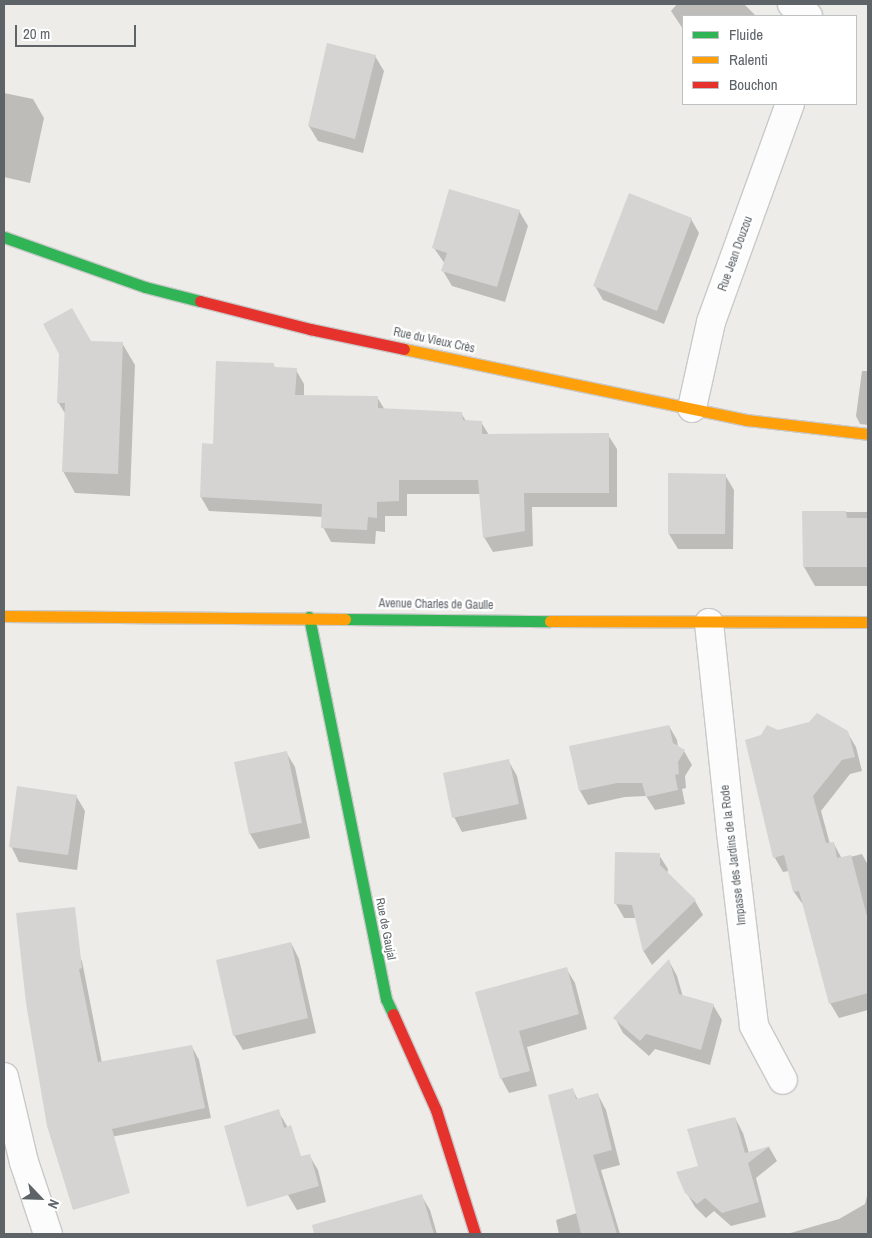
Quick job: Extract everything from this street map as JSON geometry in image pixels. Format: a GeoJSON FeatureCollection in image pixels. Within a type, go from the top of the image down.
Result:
{"type":"FeatureCollection","features":[{"type":"Feature","properties":{"kind":"street"},"geometry":{"type":"LineString","coordinates":[[792,4],[807,15]]}},
{"type":"Feature","properties":{"kind":"street","name":"Rue Jean Douzou"},"geometry":{"type":"LineString","coordinates":[[692,408],[711,322],[790,105]]}},
{"type":"Feature","properties":{"kind":"street","name":"Rue du Vieux Crès"},"geometry":{"type":"LineString","coordinates":[[4,237],[145,287],[310,329],[746,420],[868,434]]}},
{"type":"Feature","properties":{"kind":"street","name":"Avenue Charles de Gaulle"},"geometry":{"type":"LineString","coordinates":[[4,616],[309,617],[709,623],[868,622]]}},
{"type":"Feature","properties":{"kind":"street","name":"Rue de Gaujal"},"geometry":{"type":"LineString","coordinates":[[309,617],[386,999],[436,1110],[475,1234]]}},
{"type":"Feature","properties":{"kind":"street","name":"Impasse des Jardins de la Rode"},"geometry":{"type":"LineString","coordinates":[[709,623],[754,1026],[783,1080]]}},
{"type":"Feature","properties":{"kind":"street"},"geometry":{"type":"LineString","coordinates":[[4,1077],[24,1162],[48,1234]]}},
{"type":"Feature","properties":{"kind":"building"},"geometry":{"type":"Polygon","coordinates":[[[327,43],[376,55],[355,139],[308,126],[327,43]]]}},
{"type":"Feature","properties":{"kind":"building"},"geometry":{"type":"Polygon","coordinates":[[[449,189],[520,210],[497,287],[441,271],[447,253],[432,248],[449,189]]]}},
{"type":"Feature","properties":{"kind":"building"},"geometry":{"type":"Polygon","coordinates":[[[629,193],[692,218],[657,311],[593,286],[629,193]]]}},
{"type":"Feature","properties":{"kind":"building"},"geometry":{"type":"Polygon","coordinates":[[[72,308],[91,341],[123,342],[118,474],[62,472],[65,403],[57,403],[59,354],[43,324],[72,308]]]}},
{"type":"Feature","properties":{"kind":"building"},"geometry":{"type":"Polygon","coordinates":[[[216,361],[274,363],[274,367],[297,368],[295,395],[378,396],[378,408],[462,412],[463,420],[482,421],[482,434],[609,433],[609,493],[524,493],[525,531],[483,538],[478,480],[399,480],[399,501],[377,502],[377,518],[368,517],[367,530],[321,528],[322,504],[200,497],[202,443],[213,444],[216,361]]]}},
{"type":"Feature","properties":{"kind":"building"},"geometry":{"type":"Polygon","coordinates":[[[668,473],[726,474],[725,534],[668,534],[668,473]]]}},
{"type":"Feature","properties":{"kind":"building"},"geometry":{"type":"Polygon","coordinates":[[[802,511],[846,511],[847,518],[868,518],[868,567],[803,567],[802,511]]]}},
{"type":"Feature","properties":{"kind":"building"},"geometry":{"type":"Polygon","coordinates":[[[817,713],[848,731],[855,757],[842,760],[813,796],[826,843],[834,842],[837,858],[851,855],[868,920],[868,993],[829,1004],[799,891],[793,892],[784,855],[773,858],[745,740],[761,735],[767,725],[778,730],[809,722],[817,713]]]}},
{"type":"Feature","properties":{"kind":"building"},"geometry":{"type":"Polygon","coordinates":[[[669,725],[673,743],[685,750],[678,762],[679,774],[675,775],[678,790],[646,797],[642,783],[617,783],[579,791],[569,746],[669,725]]]}},
{"type":"Feature","properties":{"kind":"building"},"geometry":{"type":"Polygon","coordinates":[[[287,751],[302,823],[249,834],[234,762],[287,751]]]}},
{"type":"Feature","properties":{"kind":"building"},"geometry":{"type":"Polygon","coordinates":[[[509,759],[519,804],[452,818],[443,773],[509,759]]]}},
{"type":"Feature","properties":{"kind":"building"},"geometry":{"type":"Polygon","coordinates":[[[17,786],[77,795],[68,855],[9,847],[17,786]]]}},
{"type":"Feature","properties":{"kind":"building"},"geometry":{"type":"Polygon","coordinates":[[[615,852],[660,853],[660,865],[696,900],[643,952],[632,905],[614,904],[615,852]]]}},
{"type":"Feature","properties":{"kind":"building"},"geometry":{"type":"Polygon","coordinates":[[[75,907],[82,968],[79,969],[98,1062],[192,1045],[205,1108],[112,1129],[130,1193],[73,1210],[47,1126],[26,1003],[16,913],[75,907]]]}},
{"type":"Feature","properties":{"kind":"building"},"geometry":{"type":"Polygon","coordinates":[[[291,942],[308,1018],[233,1036],[216,960],[291,942]]]}},
{"type":"Feature","properties":{"kind":"building"},"geometry":{"type":"Polygon","coordinates":[[[669,959],[679,994],[714,1004],[701,1050],[646,1034],[640,1041],[613,1018],[669,959]]]}},
{"type":"Feature","properties":{"kind":"building"},"geometry":{"type":"Polygon","coordinates":[[[567,967],[579,1014],[519,1031],[530,1071],[500,1079],[475,992],[567,967]]]}},
{"type":"Feature","properties":{"kind":"building"},"geometry":{"type":"Polygon","coordinates":[[[573,1088],[576,1099],[598,1093],[612,1150],[593,1155],[617,1234],[581,1234],[548,1095],[573,1088]]]}},
{"type":"Feature","properties":{"kind":"building"},"geometry":{"type":"Polygon","coordinates":[[[279,1109],[284,1128],[291,1125],[301,1156],[310,1154],[319,1186],[247,1207],[224,1126],[279,1109]]]}},
{"type":"Feature","properties":{"kind":"building"},"geometry":{"type":"Polygon","coordinates":[[[735,1117],[745,1153],[770,1146],[748,1163],[759,1202],[722,1213],[705,1198],[697,1204],[685,1193],[676,1172],[698,1166],[687,1129],[735,1117]]]}},
{"type":"Feature","properties":{"kind":"building"},"geometry":{"type":"Polygon","coordinates":[[[422,1194],[434,1234],[314,1234],[312,1225],[422,1194]]]}},
{"type":"Feature","properties":{"kind":"traffic: fast"},"geometry":{"type":"LineString","coordinates":[[4,237],[145,287],[200,301]]}},
{"type":"Feature","properties":{"kind":"traffic: fast"},"geometry":{"type":"LineString","coordinates":[[309,617],[386,999],[393,1014]]}},
{"type":"Feature","properties":{"kind":"traffic: fast"},"geometry":{"type":"LineString","coordinates":[[345,619],[550,621]]}},
{"type":"Feature","properties":{"kind":"traffic: slow"},"geometry":{"type":"LineString","coordinates":[[404,349],[747,420],[868,434]]}},
{"type":"Feature","properties":{"kind":"traffic: slow"},"geometry":{"type":"LineString","coordinates":[[4,616],[345,619]]}},
{"type":"Feature","properties":{"kind":"traffic: slow"},"geometry":{"type":"LineString","coordinates":[[550,621],[868,622]]}},
{"type":"Feature","properties":{"kind":"traffic: jam"},"geometry":{"type":"LineString","coordinates":[[200,301],[310,329],[404,349]]}},
{"type":"Feature","properties":{"kind":"traffic: jam"},"geometry":{"type":"LineString","coordinates":[[393,1014],[436,1110],[475,1234]]}}]}
